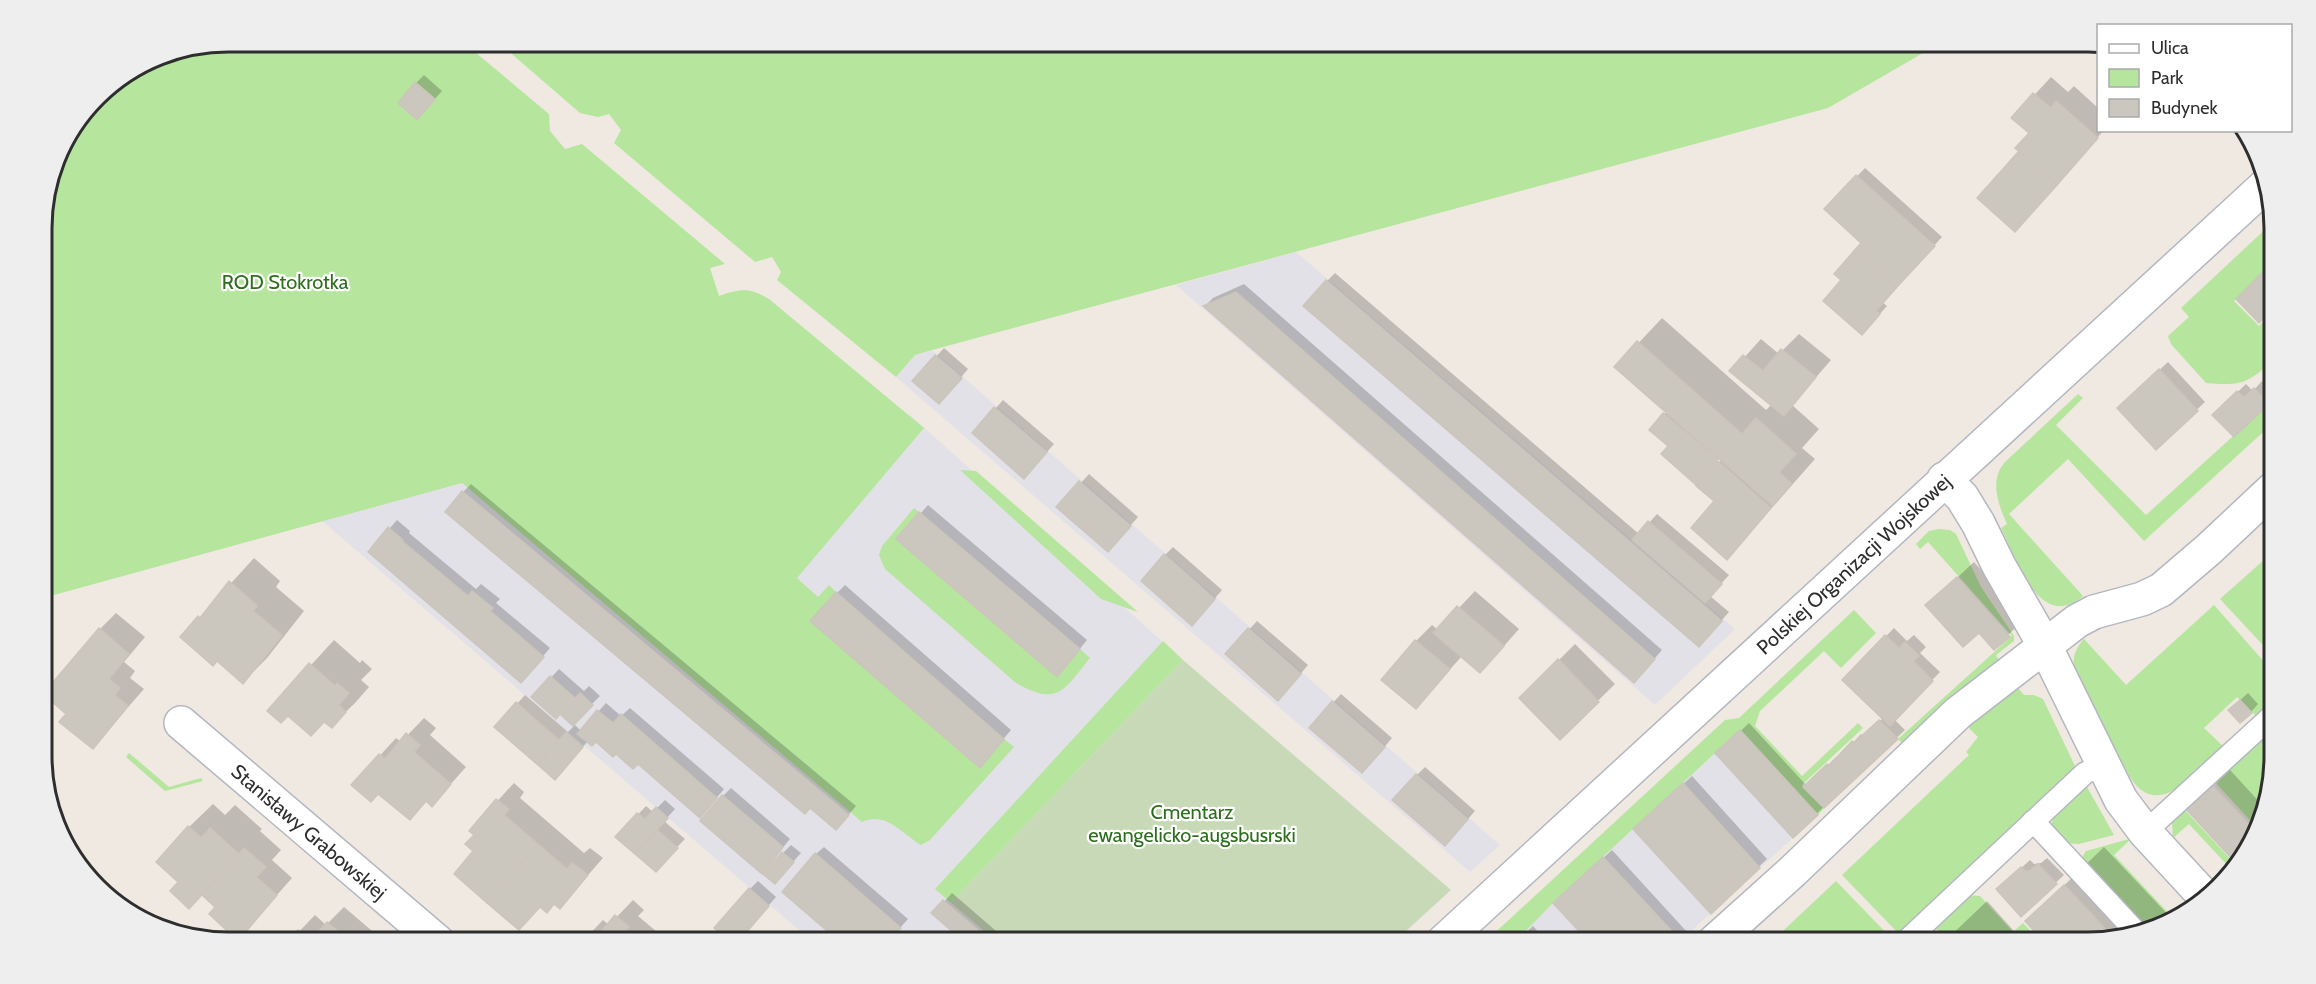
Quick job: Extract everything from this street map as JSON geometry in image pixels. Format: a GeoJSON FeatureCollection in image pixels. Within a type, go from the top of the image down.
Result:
{"type":"FeatureCollection","features":[{"type":"Feature","properties":{"kind":"street","name":"Polskiej Organizacji Wojskowej"},"geometry":{"type":"LineString","coordinates":[[1455,931],[2259,191]]}},
{"type":"Feature","properties":{"kind":"street"},"geometry":{"type":"LineString","coordinates":[[1944,479],[1969,507],[1999,566],[2045,646],[2121,800],[2145,832],[2199,891]]}},
{"type":"Feature","properties":{"kind":"street"},"geometry":{"type":"LineString","coordinates":[[1726,931],[1793,871],[1958,713],[2077,621],[2094,612],[2142,599],[2161,590],[2264,497]]}},
{"type":"Feature","properties":{"kind":"street","name":"Stanisławy Grabowskiej"},"geometry":{"type":"LineString","coordinates":[[181,723],[426,932]]}},
{"type":"Feature","properties":{"kind":"lane"},"geometry":{"type":"LineString","coordinates":[[2145,832],[2264,723]]}},
{"type":"Feature","properties":{"kind":"lane"},"geometry":{"type":"LineString","coordinates":[[1917,931],[2085,773],[2103,765]]}},
{"type":"Feature","properties":{"kind":"lane"},"geometry":{"type":"LineString","coordinates":[[2033,821],[2131,926]]}},
{"type":"Feature","properties":{"kind":"shaded area"},"geometry":{"type":"Polygon","coordinates":[[[1296,252],[1735,629],[1655,705],[1176,285],[1296,252]]]}},
{"type":"Feature","properties":{"kind":"shaded area"},"geometry":{"type":"Polygon","coordinates":[[[932,350],[1500,845],[1470,872],[896,377],[915,355],[932,350]]]}},
{"type":"Feature","properties":{"kind":"shaded area"},"geometry":{"type":"Polygon","coordinates":[[[909,414],[1183,660],[951,904],[984,932],[801,932],[321,520],[462,483],[680,668],[909,414]]]}},
{"type":"Feature","properties":{"kind":"shaded area"},"geometry":{"type":"Polygon","coordinates":[[[1740,730],[1818,815],[1691,931],[1525,931],[1740,730]]]}},
{"type":"Feature","properties":{"kind":"green space","name":"ROD Stokrotka"},"geometry":{"type":"Polygon","coordinates":[[[228,52],[475,52],[549,114],[550,131],[565,149],[582,144],[725,264],[710,268],[719,296],[744,290],[756,292],[769,299],[924,428],[797,578],[818,597],[829,585],[836,592],[811,621],[979,768],[1004,739],[1014,747],[930,840],[921,845],[893,825],[879,819],[862,822],[462,483],[52,595],[53,217],[58,183],[76,140],[89,121],[112,96],[140,76],[161,66],[205,54],[228,52]]]}},
{"type":"Feature","properties":{"kind":"green space"},"geometry":{"type":"Polygon","coordinates":[[[510,52],[1925,52],[1828,108],[932,350],[915,355],[896,377],[777,280],[781,272],[772,257],[755,262],[614,143],[621,130],[609,114],[598,117],[580,113],[510,52]]]}},
{"type":"Feature","properties":{"kind":"green space"},"geometry":{"type":"Polygon","coordinates":[[[2264,230],[2264,271],[2234,301],[2259,326],[2264,321],[2264,368],[2243,382],[2206,383],[2171,344],[2168,336],[2189,317],[2181,308],[2264,230]]]}},
{"type":"Feature","properties":{"kind":"green space"},"geometry":{"type":"Polygon","coordinates":[[[2078,394],[2083,398],[2056,425],[2146,515],[2264,408],[2264,431],[2144,541],[2068,459],[2009,514],[2083,596],[2067,605],[2054,605],[2042,599],[2031,587],[2001,528],[2007,524],[1998,500],[1996,484],[1997,476],[2005,462],[2078,394]]]}},
{"type":"Feature","properties":{"kind":"green space"},"geometry":{"type":"Polygon","coordinates":[[[960,470],[976,471],[1138,612],[1101,599],[960,470]]]}},
{"type":"Feature","properties":{"kind":"green space"},"geometry":{"type":"Polygon","coordinates":[[[914,508],[919,512],[896,539],[1057,676],[1080,649],[1090,658],[1059,692],[1042,694],[1016,683],[885,569],[879,555],[882,546],[914,508]]]}},
{"type":"Feature","properties":{"kind":"green space"},"geometry":{"type":"Polygon","coordinates":[[[1950,530],[1956,534],[1981,587],[2014,636],[2014,641],[1996,655],[2000,662],[1904,745],[1898,739],[2012,636],[1928,542],[1920,549],[1916,544],[1929,531],[1950,530]]]}},
{"type":"Feature","properties":{"kind":"green space"},"geometry":{"type":"Polygon","coordinates":[[[2264,560],[2264,646],[2220,599],[2264,560]]]}},
{"type":"Feature","properties":{"kind":"green space"},"geometry":{"type":"Polygon","coordinates":[[[2214,605],[2264,662],[2264,712],[2258,718],[2237,697],[2204,728],[2225,748],[2178,788],[2166,794],[2153,795],[2141,790],[2130,777],[2077,676],[2074,666],[2075,652],[2084,639],[2126,685],[2214,605]]]}},
{"type":"Feature","properties":{"kind":"green space"},"geometry":{"type":"Polygon","coordinates":[[[1854,610],[1876,633],[1841,668],[1824,651],[1760,711],[1755,726],[1802,776],[1858,723],[1863,728],[1802,785],[1824,808],[1818,815],[1740,730],[1525,931],[1497,931],[1725,720],[1739,718],[1854,610]]]}},
{"type":"Feature","properties":{"kind":"green space"},"geometry":{"type":"Polygon","coordinates":[[[1163,641],[1183,660],[951,903],[935,889],[1163,641]]]}},
{"type":"Feature","properties":{"kind":"green space","name":"Cmentarz ewangelicko-augsbusrski"},"geometry":{"type":"Polygon","coordinates":[[[1183,660],[1451,890],[1406,931],[985,932],[951,903],[1183,660]]]}},
{"type":"Feature","properties":{"kind":"green space"},"geometry":{"type":"Polygon","coordinates":[[[2017,687],[2024,695],[2034,695],[2043,699],[2075,766],[2073,771],[1904,931],[1896,931],[1842,875],[1969,755],[1966,752],[1978,737],[1968,727],[1953,738],[1981,713],[2017,687]]]}},
{"type":"Feature","properties":{"kind":"green space"},"geometry":{"type":"Polygon","coordinates":[[[2264,736],[2262,779],[2258,801],[2251,821],[2214,781],[2264,736]]]}},
{"type":"Feature","properties":{"kind":"green space"},"geometry":{"type":"Polygon","coordinates":[[[129,753],[169,787],[201,778],[203,781],[165,791],[126,757],[129,753]]]}},
{"type":"Feature","properties":{"kind":"green space"},"geometry":{"type":"Polygon","coordinates":[[[2087,787],[2114,835],[2079,844],[2064,843],[2051,826],[2053,820],[2068,801],[2082,788],[2087,787]]]}},
{"type":"Feature","properties":{"kind":"green space"},"geometry":{"type":"Polygon","coordinates":[[[2184,809],[2230,859],[2227,863],[2189,824],[2173,838],[2172,822],[2184,809]]]}},
{"type":"Feature","properties":{"kind":"green space"},"geometry":{"type":"Polygon","coordinates":[[[2129,839],[2114,855],[2167,912],[2140,924],[2080,861],[2086,851],[2129,839]]]}},
{"type":"Feature","properties":{"kind":"green space"},"geometry":{"type":"Polygon","coordinates":[[[1836,881],[1884,931],[1783,931],[1836,881]]]}},
{"type":"Feature","properties":{"kind":"green space"},"geometry":{"type":"Polygon","coordinates":[[[1966,895],[1980,896],[2012,931],[1939,931],[1934,927],[1966,895]]]}},
{"type":"Feature","properties":{"kind":"green space"},"geometry":{"type":"Polygon","coordinates":[[[2023,923],[2031,931],[2014,931],[2023,923]]]}},
{"type":"Feature","properties":{"kind":"building"},"geometry":{"type":"Polygon","coordinates":[[[415,82],[435,99],[417,120],[398,103],[415,82]]]}},
{"type":"Feature","properties":{"kind":"building"},"geometry":{"type":"Polygon","coordinates":[[[2033,93],[2051,108],[2056,101],[2098,138],[2057,185],[2015,148],[2029,133],[2011,118],[2033,93]]]}},
{"type":"Feature","properties":{"kind":"building"},"geometry":{"type":"Polygon","coordinates":[[[2019,151],[2057,185],[2015,232],[1977,198],[2019,151]]]}},
{"type":"Feature","properties":{"kind":"building"},"geometry":{"type":"Polygon","coordinates":[[[1856,175],[1935,246],[1896,288],[1854,251],[1861,243],[1824,209],[1856,175]]]}},
{"type":"Feature","properties":{"kind":"building"},"geometry":{"type":"Polygon","coordinates":[[[1854,251],[1896,288],[1876,311],[1880,314],[1862,335],[1823,301],[1841,280],[1834,274],[1854,251]]]}},
{"type":"Feature","properties":{"kind":"building"},"geometry":{"type":"Polygon","coordinates":[[[2264,271],[2264,318],[2259,323],[2236,299],[2264,271]]]}},
{"type":"Feature","properties":{"kind":"building"},"geometry":{"type":"Polygon","coordinates":[[[1326,280],[1722,621],[1699,647],[1303,306],[1326,280]]]}},
{"type":"Feature","properties":{"kind":"building"},"geometry":{"type":"Polygon","coordinates":[[[1236,292],[1655,659],[1634,683],[1203,306],[1236,292]]]}},
{"type":"Feature","properties":{"kind":"building"},"geometry":{"type":"Polygon","coordinates":[[[1637,341],[1742,434],[1756,418],[1796,454],[1779,472],[1792,484],[1773,506],[1614,367],[1637,341]]]}},
{"type":"Feature","properties":{"kind":"building"},"geometry":{"type":"Polygon","coordinates":[[[1781,349],[1816,377],[1784,416],[1729,371],[1743,355],[1763,371],[1781,349]]]}},
{"type":"Feature","properties":{"kind":"building"},"geometry":{"type":"Polygon","coordinates":[[[935,355],[962,378],[939,404],[912,381],[935,355]]]}},
{"type":"Feature","properties":{"kind":"building"},"geometry":{"type":"Polygon","coordinates":[[[2159,369],[2198,411],[2156,450],[2117,408],[2159,369]]]}},
{"type":"Feature","properties":{"kind":"building"},"geometry":{"type":"Polygon","coordinates":[[[2254,388],[2264,399],[2264,409],[2234,437],[2212,415],[2237,391],[2244,397],[2254,388]]]}},
{"type":"Feature","properties":{"kind":"building"},"geometry":{"type":"Polygon","coordinates":[[[994,407],[1047,452],[1024,479],[972,433],[994,407]]]}},
{"type":"Feature","properties":{"kind":"building"},"geometry":{"type":"Polygon","coordinates":[[[1663,413],[1718,459],[1696,485],[1661,454],[1668,446],[1649,430],[1663,413]]]}},
{"type":"Feature","properties":{"kind":"building"},"geometry":{"type":"Polygon","coordinates":[[[1718,461],[1771,508],[1727,560],[1691,528],[1714,501],[1696,486],[1718,461]]]}},
{"type":"Feature","properties":{"kind":"building"},"geometry":{"type":"Polygon","coordinates":[[[1079,481],[1131,526],[1108,552],[1056,507],[1079,481]]]}},
{"type":"Feature","properties":{"kind":"building"},"geometry":{"type":"Polygon","coordinates":[[[462,491],[849,815],[836,830],[810,808],[805,814],[445,512],[462,491]]]}},
{"type":"Feature","properties":{"kind":"building"},"geometry":{"type":"Polygon","coordinates":[[[919,512],[1080,649],[1057,677],[896,539],[919,512]]]}},
{"type":"Feature","properties":{"kind":"building"},"geometry":{"type":"Polygon","coordinates":[[[1648,521],[1722,584],[1705,603],[1632,540],[1648,521]]]}},
{"type":"Feature","properties":{"kind":"building"},"geometry":{"type":"Polygon","coordinates":[[[388,527],[468,596],[472,591],[493,608],[490,611],[544,657],[521,683],[368,552],[388,527]]]}},
{"type":"Feature","properties":{"kind":"building"},"geometry":{"type":"Polygon","coordinates":[[[1164,554],[1215,599],[1192,626],[1141,581],[1164,554]]]}},
{"type":"Feature","properties":{"kind":"building"},"geometry":{"type":"Polygon","coordinates":[[[1957,577],[2010,637],[1994,650],[1979,633],[1963,647],[1925,605],[1957,577]]]}},
{"type":"Feature","properties":{"kind":"building"},"geometry":{"type":"Polygon","coordinates":[[[229,581],[257,606],[253,611],[282,635],[243,684],[217,661],[213,666],[180,637],[198,616],[200,618],[229,581]]]}},
{"type":"Feature","properties":{"kind":"building"},"geometry":{"type":"Polygon","coordinates":[[[836,592],[1004,739],[980,768],[810,621],[836,592]]]}},
{"type":"Feature","properties":{"kind":"building"},"geometry":{"type":"Polygon","coordinates":[[[1457,606],[1504,646],[1480,673],[1433,633],[1457,606]]]}},
{"type":"Feature","properties":{"kind":"building"},"geometry":{"type":"Polygon","coordinates":[[[99,628],[129,654],[109,679],[120,688],[115,695],[128,706],[93,749],[59,722],[66,714],[52,702],[52,683],[99,628]]]}},
{"type":"Feature","properties":{"kind":"building"},"geometry":{"type":"Polygon","coordinates":[[[1248,628],[1301,674],[1278,701],[1225,654],[1248,628]]]}},
{"type":"Feature","properties":{"kind":"building"},"geometry":{"type":"Polygon","coordinates":[[[1885,635],[1899,648],[1905,642],[1919,656],[1913,661],[1933,681],[1890,726],[1842,680],[1885,635]]]}},
{"type":"Feature","properties":{"kind":"building"},"geometry":{"type":"Polygon","coordinates":[[[1415,640],[1450,669],[1416,709],[1381,680],[1415,640]]]}},
{"type":"Feature","properties":{"kind":"building"},"geometry":{"type":"Polygon","coordinates":[[[1558,659],[1599,702],[1560,740],[1519,698],[1558,659]]]}},
{"type":"Feature","properties":{"kind":"building"},"geometry":{"type":"Polygon","coordinates":[[[309,663],[335,686],[337,683],[349,693],[339,705],[346,712],[332,728],[324,722],[311,736],[288,716],[281,723],[267,711],[309,663]]]}},
{"type":"Feature","properties":{"kind":"building"},"geometry":{"type":"Polygon","coordinates":[[[550,676],[575,698],[580,693],[593,705],[573,726],[560,714],[556,719],[531,697],[550,676]]]}},
{"type":"Feature","properties":{"kind":"building"},"geometry":{"type":"Polygon","coordinates":[[[2240,700],[2252,713],[2240,723],[2228,710],[2240,700]]]}},
{"type":"Feature","properties":{"kind":"building"},"geometry":{"type":"Polygon","coordinates":[[[1332,701],[1385,747],[1362,773],[1309,728],[1332,701]]]}},
{"type":"Feature","properties":{"kind":"building"},"geometry":{"type":"Polygon","coordinates":[[[516,702],[537,721],[516,746],[494,727],[516,702]]]}},
{"type":"Feature","properties":{"kind":"building"},"geometry":{"type":"Polygon","coordinates":[[[597,710],[613,723],[621,714],[717,798],[700,818],[638,764],[633,769],[616,754],[613,757],[596,742],[592,746],[577,734],[597,710]]]}},
{"type":"Feature","properties":{"kind":"building"},"geometry":{"type":"Polygon","coordinates":[[[1879,720],[1898,739],[1824,808],[1803,787],[1827,764],[1829,766],[1852,741],[1854,743],[1879,720]]]}},
{"type":"Feature","properties":{"kind":"building"},"geometry":{"type":"Polygon","coordinates":[[[537,721],[559,740],[538,765],[516,746],[537,721]]]}},
{"type":"Feature","properties":{"kind":"building"},"geometry":{"type":"Polygon","coordinates":[[[1740,730],[1818,815],[1793,838],[1715,753],[1740,730]]]}},
{"type":"Feature","properties":{"kind":"building"},"geometry":{"type":"Polygon","coordinates":[[[566,732],[583,747],[555,780],[538,765],[566,732]]]}},
{"type":"Feature","properties":{"kind":"building"},"geometry":{"type":"Polygon","coordinates":[[[406,733],[420,745],[414,752],[451,784],[432,807],[426,801],[410,820],[378,794],[371,802],[351,785],[379,754],[385,759],[406,733]]]}},
{"type":"Feature","properties":{"kind":"building"},"geometry":{"type":"Polygon","coordinates":[[[1416,774],[1468,819],[1445,846],[1392,800],[1416,774]]]}},
{"type":"Feature","properties":{"kind":"building"},"geometry":{"type":"Polygon","coordinates":[[[1683,783],[1760,868],[1711,914],[1633,829],[1683,783]]]}},
{"type":"Feature","properties":{"kind":"building"},"geometry":{"type":"Polygon","coordinates":[[[2213,786],[2249,825],[2231,857],[2187,810],[2213,786]]]}},
{"type":"Feature","properties":{"kind":"building"},"geometry":{"type":"Polygon","coordinates":[[[722,795],[783,847],[762,874],[700,821],[722,795]]]}},
{"type":"Feature","properties":{"kind":"building"},"geometry":{"type":"Polygon","coordinates":[[[496,799],[509,809],[504,815],[538,844],[487,903],[454,874],[473,851],[465,844],[474,835],[469,831],[496,799]]]}},
{"type":"Feature","properties":{"kind":"building"},"geometry":{"type":"Polygon","coordinates":[[[656,807],[668,818],[635,854],[615,837],[637,813],[645,819],[656,807]]]}},
{"type":"Feature","properties":{"kind":"building"},"geometry":{"type":"Polygon","coordinates":[[[188,826],[201,838],[210,828],[239,854],[189,909],[170,891],[178,882],[156,862],[188,826]]]}},
{"type":"Feature","properties":{"kind":"building"},"geometry":{"type":"Polygon","coordinates":[[[657,830],[678,848],[656,872],[635,854],[657,830]]]}},
{"type":"Feature","properties":{"kind":"building"},"geometry":{"type":"Polygon","coordinates":[[[538,844],[567,869],[572,863],[588,875],[560,909],[554,904],[547,913],[540,907],[519,930],[487,903],[538,844]]]}},
{"type":"Feature","properties":{"kind":"building"},"geometry":{"type":"Polygon","coordinates":[[[244,848],[266,867],[256,877],[277,895],[246,932],[228,932],[209,914],[215,907],[202,895],[244,848]]]}},
{"type":"Feature","properties":{"kind":"building"},"geometry":{"type":"Polygon","coordinates":[[[782,852],[794,862],[775,884],[763,874],[782,852]]]}},
{"type":"Feature","properties":{"kind":"building"},"geometry":{"type":"Polygon","coordinates":[[[815,853],[901,928],[898,932],[828,932],[782,892],[815,853]]]}},
{"type":"Feature","properties":{"kind":"building"},"geometry":{"type":"Polygon","coordinates":[[[1603,857],[1672,931],[1579,931],[1553,903],[1603,857]]]}},
{"type":"Feature","properties":{"kind":"building"},"geometry":{"type":"Polygon","coordinates":[[[2038,864],[2057,884],[2021,917],[1996,889],[2021,867],[2029,871],[2038,864]]]}},
{"type":"Feature","properties":{"kind":"building"},"geometry":{"type":"Polygon","coordinates":[[[2064,885],[2106,930],[2034,931],[2025,921],[2064,885]]]}},
{"type":"Feature","properties":{"kind":"building"},"geometry":{"type":"Polygon","coordinates":[[[749,888],[769,906],[747,932],[718,932],[714,928],[749,888]]]}},
{"type":"Feature","properties":{"kind":"building"},"geometry":{"type":"Polygon","coordinates":[[[943,900],[980,932],[952,932],[931,913],[943,900]]]}},
{"type":"Feature","properties":{"kind":"building"},"geometry":{"type":"Polygon","coordinates":[[[615,915],[629,927],[624,932],[601,932],[615,915]]]}},
{"type":"Feature","properties":{"kind":"building"},"geometry":{"type":"Polygon","coordinates":[[[327,922],[338,932],[318,932],[327,922]]]}}]}
